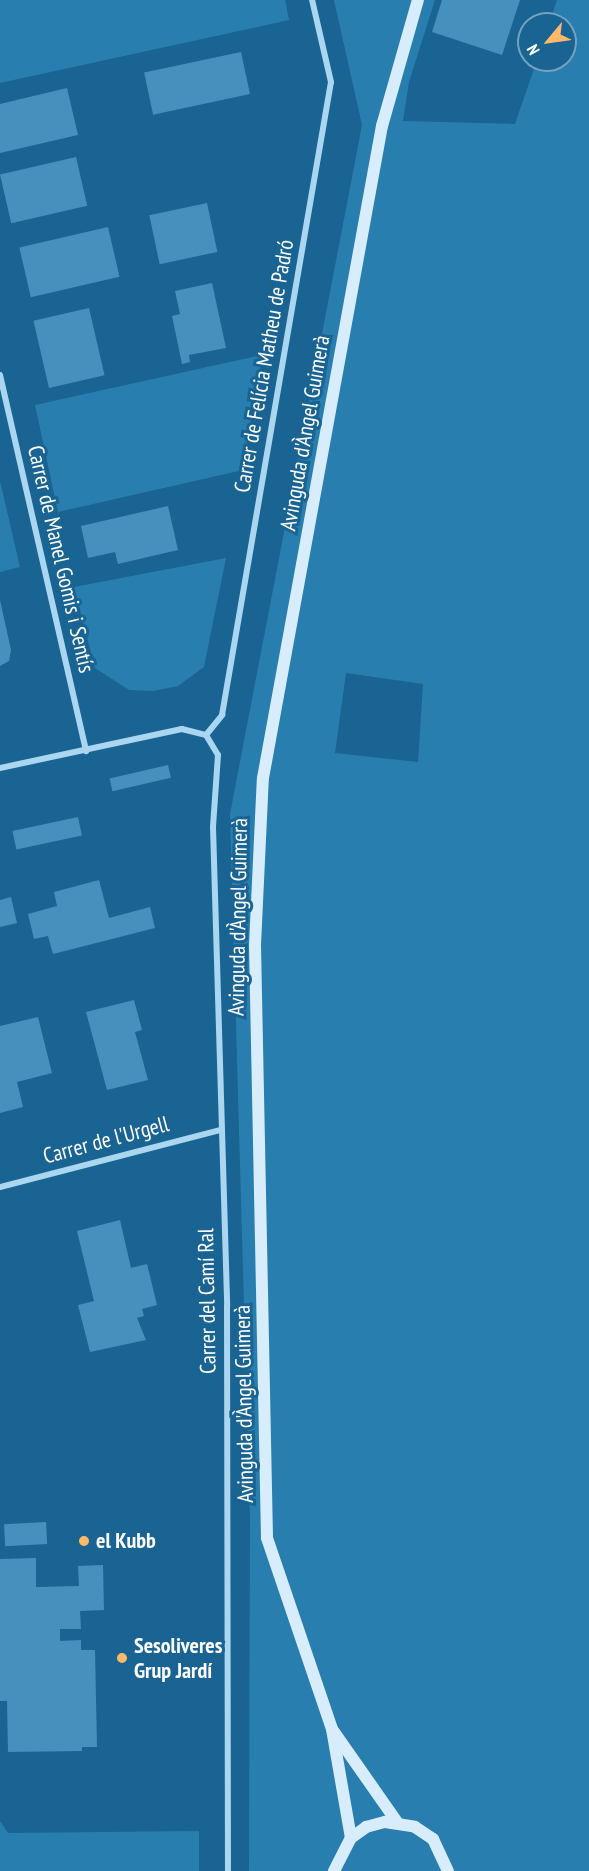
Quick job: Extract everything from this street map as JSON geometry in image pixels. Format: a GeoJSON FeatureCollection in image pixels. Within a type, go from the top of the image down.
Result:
{"type":"FeatureCollection","features":[{"type":"Feature","properties":{"kind":"street","name":"Carrer de Felícia Matheu de Padró"},"geometry":{"type":"LineString","coordinates":[[206,735],[222,715],[331,82],[312,0]]}},
{"type":"Feature","properties":{"kind":"street","name":"Avinguda d'Àngel Guimerà"},"geometry":{"type":"LineString","coordinates":[[351,1838],[332,1729],[267,1538],[255,945],[263,778],[382,126],[418,0]]}},
{"type":"Feature","properties":{"kind":"street","name":"Carrer de Manel Gomis i Sentís"},"geometry":{"type":"LineString","coordinates":[[0,375],[86,751]]}},
{"type":"Feature","properties":{"kind":"street"},"geometry":{"type":"LineString","coordinates":[[0,768],[182,729],[206,735]]}},
{"type":"Feature","properties":{"kind":"street","name":"Carrer del Camí Ral"},"geometry":{"type":"LineString","coordinates":[[206,735],[218,755],[213,827],[227,1318],[228,1871]]}},
{"type":"Feature","properties":{"kind":"street","name":"Carrer de l'Urgell"},"geometry":{"type":"LineString","coordinates":[[0,1187],[221,1130]]}},
{"type":"Feature","properties":{"kind":"street"},"geometry":{"type":"LineString","coordinates":[[332,1729],[397,1822]]}},
{"type":"Feature","properties":{"kind":"street"},"geometry":{"type":"LineString","coordinates":[[334,1871],[351,1838],[366,1827],[397,1822],[415,1827],[433,1839],[448,1871]]}},
{"type":"Feature","properties":{"kind":"shaded area"},"geometry":{"type":"Polygon","coordinates":[[[0,0],[285,0],[289,20],[0,83],[0,0]]]}},
{"type":"Feature","properties":{"kind":"shaded area"},"geometry":{"type":"Polygon","coordinates":[[[334,0],[435,0],[409,82],[403,121],[515,124],[533,72],[577,72],[577,12],[553,12],[557,0],[589,0],[589,1871],[249,1871],[250,1517],[230,814],[362,125],[334,0]],[[346,673],[335,753],[418,762],[423,684],[346,673]]]}},
{"type":"Feature","properties":{"kind":"shaded area"},"geometry":{"type":"Polygon","coordinates":[[[262,355],[243,470],[58,512],[35,405],[262,355]]]}},
{"type":"Feature","properties":{"kind":"shaded area"},"geometry":{"type":"Polygon","coordinates":[[[0,481],[20,567],[0,572],[0,481]]]}},
{"type":"Feature","properties":{"kind":"shaded area"},"geometry":{"type":"Polygon","coordinates":[[[226,558],[204,667],[178,686],[153,691],[129,690],[95,668],[74,587],[226,558]]]}},
{"type":"Feature","properties":{"kind":"shaded area"},"geometry":{"type":"Polygon","coordinates":[[[0,1821],[8,1833],[199,1831],[199,1871],[0,1871],[0,1821]]]}},
{"type":"Feature","properties":{"kind":"building"},"geometry":{"type":"Polygon","coordinates":[[[442,0],[520,0],[502,55],[432,32],[442,0]]]}},
{"type":"Feature","properties":{"kind":"building"},"geometry":{"type":"Polygon","coordinates":[[[241,52],[250,94],[153,115],[144,73],[241,52]]]}},
{"type":"Feature","properties":{"kind":"building"},"geometry":{"type":"Polygon","coordinates":[[[67,88],[78,135],[0,153],[0,104],[67,88]]]}},
{"type":"Feature","properties":{"kind":"building"},"geometry":{"type":"Polygon","coordinates":[[[76,157],[87,206],[11,223],[0,175],[76,157]]]}},
{"type":"Feature","properties":{"kind":"building"},"geometry":{"type":"Polygon","coordinates":[[[207,203],[217,252],[160,264],[149,215],[207,203]]]}},
{"type":"Feature","properties":{"kind":"building"},"geometry":{"type":"Polygon","coordinates":[[[108,227],[119,277],[31,297],[19,247],[108,227]]]}},
{"type":"Feature","properties":{"kind":"building"},"geometry":{"type":"Polygon","coordinates":[[[212,283],[226,348],[189,355],[190,362],[182,364],[172,316],[180,314],[175,291],[212,283]]]}},
{"type":"Feature","properties":{"kind":"building"},"geometry":{"type":"Polygon","coordinates":[[[89,308],[105,375],[49,388],[33,321],[89,308]]]}},
{"type":"Feature","properties":{"kind":"building"},"geometry":{"type":"Polygon","coordinates":[[[168,506],[178,550],[118,564],[115,552],[88,558],[81,526],[168,506]]]}},
{"type":"Feature","properties":{"kind":"building"},"geometry":{"type":"Polygon","coordinates":[[[0,600],[11,650],[9,661],[0,666],[0,600]]]}},
{"type":"Feature","properties":{"kind":"building"},"geometry":{"type":"Polygon","coordinates":[[[168,765],[171,778],[112,791],[110,778],[168,765]]]}},
{"type":"Feature","properties":{"kind":"building"},"geometry":{"type":"Polygon","coordinates":[[[78,817],[82,836],[16,850],[12,831],[78,817]]]}},
{"type":"Feature","properties":{"kind":"building"},"geometry":{"type":"Polygon","coordinates":[[[99,880],[109,918],[150,907],[155,928],[53,954],[48,936],[34,939],[28,914],[57,906],[54,892],[99,880]]]}},
{"type":"Feature","properties":{"kind":"building"},"geometry":{"type":"Polygon","coordinates":[[[11,897],[17,923],[0,927],[0,900],[11,897]]]}},
{"type":"Feature","properties":{"kind":"building"},"geometry":{"type":"Polygon","coordinates":[[[134,1000],[142,1030],[135,1032],[148,1080],[107,1090],[86,1012],[134,1000]]]}},
{"type":"Feature","properties":{"kind":"building"},"geometry":{"type":"Polygon","coordinates":[[[38,1017],[52,1073],[17,1082],[23,1107],[0,1113],[0,1026],[38,1017]]]}},
{"type":"Feature","properties":{"kind":"building"},"geometry":{"type":"Polygon","coordinates":[[[120,1220],[131,1268],[147,1264],[157,1305],[142,1309],[144,1316],[137,1318],[146,1340],[90,1352],[78,1305],[94,1301],[77,1231],[120,1220]]]}},
{"type":"Feature","properties":{"kind":"building"},"geometry":{"type":"Polygon","coordinates":[[[46,1522],[47,1544],[5,1546],[4,1524],[46,1522]]]}},
{"type":"Feature","properties":{"kind":"building"},"geometry":{"type":"Polygon","coordinates":[[[36,1558],[36,1587],[79,1586],[78,1566],[103,1565],[104,1610],[80,1611],[81,1629],[60,1629],[60,1641],[81,1640],[81,1650],[95,1650],[97,1747],[82,1747],[82,1751],[8,1752],[7,1701],[0,1701],[0,1559],[36,1558]]]}},
{"type":"Feature","properties":{"kind":"place","name":"el Kubb"},"geometry":{"type":"Point","coordinates":[84,1541]}},
{"type":"Feature","properties":{"kind":"place","name":"Sesoliveres Grup Jardí"},"geometry":{"type":"Point","coordinates":[122,1658]}}]}
